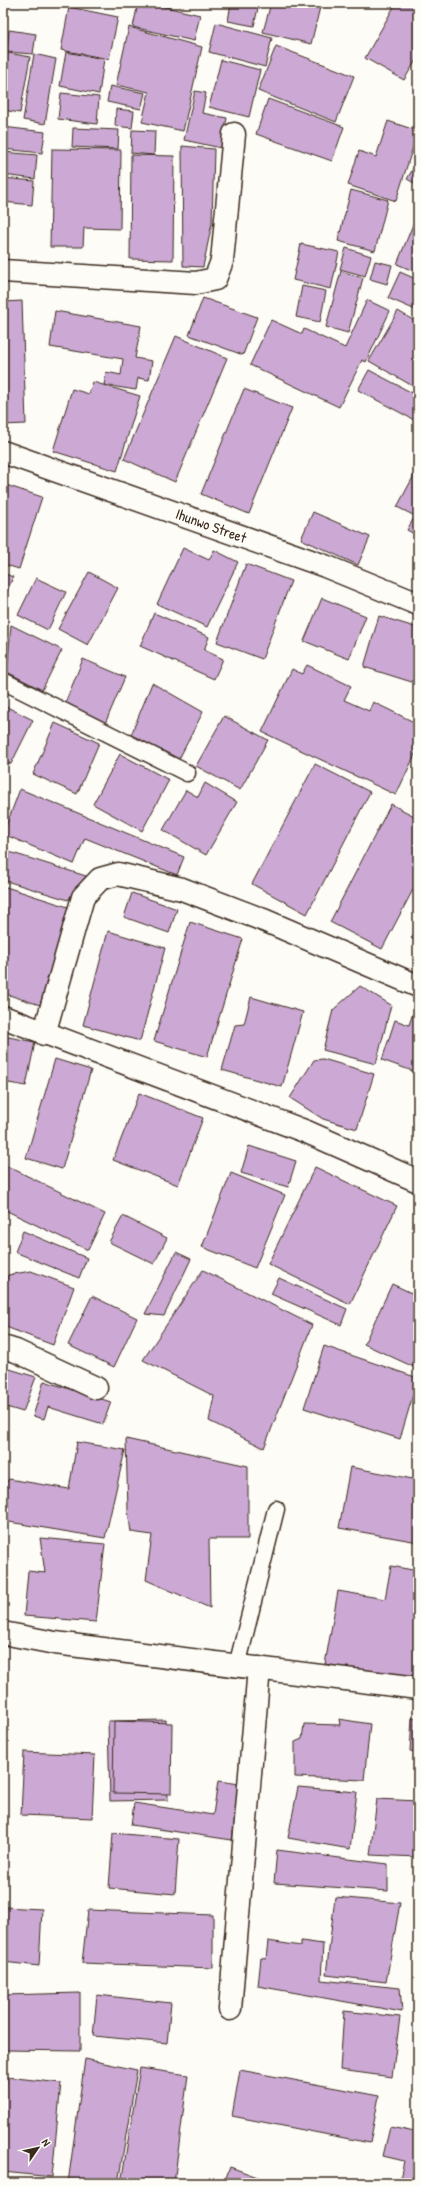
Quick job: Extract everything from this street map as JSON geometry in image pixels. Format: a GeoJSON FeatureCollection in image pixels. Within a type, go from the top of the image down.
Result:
{"type":"FeatureCollection","features":[{"type":"Feature","properties":{"kind":"street"},"geometry":{"type":"LineString","coordinates":[[3,271],[196,283],[215,279],[222,261],[234,134]]}},
{"type":"Feature","properties":{"kind":"street","name":"Ihunwo Street"},"geometry":{"type":"LineString","coordinates":[[3,452],[325,566],[418,604]]}},
{"type":"Feature","properties":{"kind":"street"},"geometry":{"type":"LineString","coordinates":[[44,1034],[83,898],[100,879],[118,874],[196,895],[266,921],[418,986]]}},
{"type":"Feature","properties":{"kind":"street"},"geometry":{"type":"LineString","coordinates":[[3,1017],[44,1034],[307,1132],[418,1181]]}},
{"type":"Feature","properties":{"kind":"street"},"geometry":{"type":"LineString","coordinates":[[3,1347],[16,1351],[96,1388]]}},
{"type":"Feature","properties":{"kind":"street"},"geometry":{"type":"LineString","coordinates":[[3,1633],[55,1643],[418,1688]]}},
{"type":"Feature","properties":{"kind":"street"},"geometry":{"type":"LineString","coordinates":[[230,2009],[259,1668]]}},
{"type":"Feature","properties":{"kind":"lane"},"geometry":{"type":"LineString","coordinates":[[3,681],[187,773]]}},
{"type":"Feature","properties":{"kind":"lane"},"geometry":{"type":"LineString","coordinates":[[237,1666],[276,1509]]}},
{"type":"Feature","properties":{"kind":"building"},"geometry":{"type":"Polygon","coordinates":[[[138,3],[148,3],[200,15],[194,41],[133,27],[138,3]]]}},
{"type":"Feature","properties":{"kind":"building"},"geometry":{"type":"Polygon","coordinates":[[[231,3],[259,3],[254,26],[228,21],[231,3]]]}},
{"type":"Feature","properties":{"kind":"building"},"geometry":{"type":"Polygon","coordinates":[[[271,3],[321,3],[311,44],[263,32],[271,3]]]}},
{"type":"Feature","properties":{"kind":"building"},"geometry":{"type":"Polygon","coordinates":[[[396,3],[418,4],[418,57],[404,80],[365,58],[396,3]]]}},
{"type":"Feature","properties":{"kind":"building"},"geometry":{"type":"Polygon","coordinates":[[[69,7],[118,17],[109,59],[61,50],[69,7]]]}},
{"type":"Feature","properties":{"kind":"building"},"geometry":{"type":"Polygon","coordinates":[[[216,23],[272,38],[265,67],[209,52],[216,23]]]}},
{"type":"Feature","properties":{"kind":"building"},"geometry":{"type":"Polygon","coordinates":[[[129,27],[202,47],[183,131],[142,122],[149,92],[116,85],[129,27]]]}},
{"type":"Feature","properties":{"kind":"building"},"geometry":{"type":"Polygon","coordinates":[[[9,30],[36,34],[33,54],[7,52],[9,30]]]}},
{"type":"Feature","properties":{"kind":"building"},"geometry":{"type":"Polygon","coordinates":[[[276,46],[354,76],[336,122],[258,91],[276,46]]]}},
{"type":"Feature","properties":{"kind":"building"},"geometry":{"type":"Polygon","coordinates":[[[66,52],[104,59],[99,94],[60,86],[66,52]]]}},
{"type":"Feature","properties":{"kind":"building"},"geometry":{"type":"Polygon","coordinates":[[[8,53],[30,57],[20,113],[3,110],[3,80],[8,53]]]}},
{"type":"Feature","properties":{"kind":"building"},"geometry":{"type":"Polygon","coordinates":[[[34,54],[56,59],[45,124],[23,120],[34,54]]]}},
{"type":"Feature","properties":{"kind":"building"},"geometry":{"type":"Polygon","coordinates":[[[221,60],[260,70],[249,117],[209,107],[221,60]]]}},
{"type":"Feature","properties":{"kind":"building"},"geometry":{"type":"Polygon","coordinates":[[[110,86],[145,93],[141,109],[107,102],[110,86]]]}},
{"type":"Feature","properties":{"kind":"building"},"geometry":{"type":"Polygon","coordinates":[[[195,91],[206,93],[202,113],[227,118],[221,148],[184,140],[195,91]]]}},
{"type":"Feature","properties":{"kind":"building"},"geometry":{"type":"Polygon","coordinates":[[[61,93],[99,97],[97,124],[58,119],[61,93]]]}},
{"type":"Feature","properties":{"kind":"building"},"geometry":{"type":"Polygon","coordinates":[[[268,99],[344,127],[332,161],[256,134],[268,99]]]}},
{"type":"Feature","properties":{"kind":"building"},"geometry":{"type":"Polygon","coordinates":[[[116,109],[134,111],[132,128],[115,126],[116,109]]]}},
{"type":"Feature","properties":{"kind":"building"},"geometry":{"type":"Polygon","coordinates":[[[388,121],[418,131],[396,201],[348,185],[359,151],[376,157],[388,121]]]}},
{"type":"Feature","properties":{"kind":"building"},"geometry":{"type":"Polygon","coordinates":[[[3,127],[45,132],[42,153],[3,149],[3,127]]]}},
{"type":"Feature","properties":{"kind":"building"},"geometry":{"type":"Polygon","coordinates":[[[73,128],[119,130],[118,149],[72,147],[73,128]]]}},
{"type":"Feature","properties":{"kind":"building"},"geometry":{"type":"Polygon","coordinates":[[[132,130],[155,131],[154,155],[131,153],[132,130]]]}},
{"type":"Feature","properties":{"kind":"building"},"geometry":{"type":"Polygon","coordinates":[[[182,146],[214,149],[212,223],[203,267],[183,266],[182,146]]]}},
{"type":"Feature","properties":{"kind":"building"},"geometry":{"type":"Polygon","coordinates":[[[52,149],[121,150],[120,229],[84,228],[83,247],[50,247],[52,149]]]}},
{"type":"Feature","properties":{"kind":"building"},"geometry":{"type":"Polygon","coordinates":[[[3,152],[37,155],[35,179],[3,175],[3,152]]]}},
{"type":"Feature","properties":{"kind":"building"},"geometry":{"type":"Polygon","coordinates":[[[131,155],[174,156],[173,260],[130,259],[131,155]]]}},
{"type":"Feature","properties":{"kind":"building"},"geometry":{"type":"Polygon","coordinates":[[[418,160],[418,185],[407,179],[418,160]]]}},
{"type":"Feature","properties":{"kind":"building"},"geometry":{"type":"Polygon","coordinates":[[[3,178],[34,181],[32,205],[3,202],[3,178]]]}},
{"type":"Feature","properties":{"kind":"building"},"geometry":{"type":"Polygon","coordinates":[[[351,190],[388,200],[375,251],[338,241],[351,190]]]}},
{"type":"Feature","properties":{"kind":"building"},"geometry":{"type":"Polygon","coordinates":[[[418,212],[418,273],[397,264],[418,212]]]}},
{"type":"Feature","properties":{"kind":"building"},"geometry":{"type":"Polygon","coordinates":[[[301,244],[339,252],[331,289],[293,280],[301,244]]]}},
{"type":"Feature","properties":{"kind":"building"},"geometry":{"type":"Polygon","coordinates":[[[346,248],[371,256],[365,276],[340,269],[346,248]]]}},
{"type":"Feature","properties":{"kind":"building"},"geometry":{"type":"Polygon","coordinates":[[[375,261],[392,265],[387,284],[370,279],[375,261]]]}},
{"type":"Feature","properties":{"kind":"building"},"geometry":{"type":"Polygon","coordinates":[[[341,271],[363,278],[348,333],[326,327],[341,271]]]}},
{"type":"Feature","properties":{"kind":"building"},"geometry":{"type":"Polygon","coordinates":[[[400,272],[418,280],[418,311],[388,298],[400,272]]]}},
{"type":"Feature","properties":{"kind":"building"},"geometry":{"type":"Polygon","coordinates":[[[302,286],[326,291],[320,322],[296,317],[302,286]]]}},
{"type":"Feature","properties":{"kind":"building"},"geometry":{"type":"Polygon","coordinates":[[[203,298],[257,317],[243,355],[189,335],[203,298]]]}},
{"type":"Feature","properties":{"kind":"building"},"geometry":{"type":"Polygon","coordinates":[[[367,300],[390,311],[366,362],[362,360],[339,407],[250,365],[271,320],[302,334],[304,329],[345,348],[367,300]]]}},
{"type":"Feature","properties":{"kind":"building"},"geometry":{"type":"Polygon","coordinates":[[[22,301],[26,424],[3,425],[3,302],[22,301]]]}},
{"type":"Feature","properties":{"kind":"building"},"geometry":{"type":"Polygon","coordinates":[[[55,311],[141,326],[135,358],[152,361],[149,380],[138,378],[136,390],[104,385],[106,372],[121,375],[123,359],[50,347],[55,311]]]}},
{"type":"Feature","properties":{"kind":"building"},"geometry":{"type":"Polygon","coordinates":[[[398,311],[418,323],[418,389],[369,361],[398,311]]]}},
{"type":"Feature","properties":{"kind":"building"},"geometry":{"type":"Polygon","coordinates":[[[176,336],[227,358],[175,482],[124,459],[176,336]]]}},
{"type":"Feature","properties":{"kind":"building"},"geometry":{"type":"Polygon","coordinates":[[[369,370],[418,396],[418,412],[414,420],[358,390],[369,370]]]}},
{"type":"Feature","properties":{"kind":"building"},"geometry":{"type":"Polygon","coordinates":[[[93,382],[140,396],[117,471],[53,451],[72,389],[89,394],[93,382]]]}},
{"type":"Feature","properties":{"kind":"building"},"geometry":{"type":"Polygon","coordinates":[[[244,389],[292,408],[249,514],[201,494],[244,389]]]}},
{"type":"Feature","properties":{"kind":"building"},"geometry":{"type":"Polygon","coordinates":[[[418,468],[418,536],[407,530],[415,516],[397,507],[418,468]]]}},
{"type":"Feature","properties":{"kind":"building"},"geometry":{"type":"Polygon","coordinates":[[[3,484],[42,497],[19,569],[3,564],[3,484]]]}},
{"type":"Feature","properties":{"kind":"building"},"geometry":{"type":"Polygon","coordinates":[[[313,512],[370,537],[358,565],[301,539],[313,512]]]}},
{"type":"Feature","properties":{"kind":"building"},"geometry":{"type":"Polygon","coordinates":[[[183,548],[209,560],[214,550],[238,562],[207,627],[157,604],[183,548]]]}},
{"type":"Feature","properties":{"kind":"building"},"geometry":{"type":"Polygon","coordinates":[[[246,564],[291,581],[262,659],[217,642],[246,564]]]}},
{"type":"Feature","properties":{"kind":"building"},"geometry":{"type":"Polygon","coordinates":[[[89,572],[118,588],[88,645],[58,629],[89,572]]]}},
{"type":"Feature","properties":{"kind":"building"},"geometry":{"type":"Polygon","coordinates":[[[3,573],[13,577],[3,601],[3,573]]]}},
{"type":"Feature","properties":{"kind":"building"},"geometry":{"type":"Polygon","coordinates":[[[36,578],[66,592],[48,630],[18,615],[36,578]]]}},
{"type":"Feature","properties":{"kind":"building"},"geometry":{"type":"Polygon","coordinates":[[[322,598],[366,616],[349,659],[304,641],[322,598]]]}},
{"type":"Feature","properties":{"kind":"building"},"geometry":{"type":"Polygon","coordinates":[[[154,613],[209,637],[204,650],[223,659],[214,679],[140,646],[154,613]]]}},
{"type":"Feature","properties":{"kind":"building"},"geometry":{"type":"Polygon","coordinates":[[[379,616],[418,628],[418,684],[364,667],[379,616]]]}},
{"type":"Feature","properties":{"kind":"building"},"geometry":{"type":"Polygon","coordinates":[[[11,625],[62,650],[42,690],[7,672],[11,625]]]}},
{"type":"Feature","properties":{"kind":"building"},"geometry":{"type":"Polygon","coordinates":[[[83,659],[125,677],[104,726],[63,708],[83,659]]]}},
{"type":"Feature","properties":{"kind":"building"},"geometry":{"type":"Polygon","coordinates":[[[307,665],[351,686],[344,700],[369,711],[373,702],[418,724],[418,748],[396,795],[262,732],[292,669],[302,674],[307,665]]]}},
{"type":"Feature","properties":{"kind":"building"},"geometry":{"type":"Polygon","coordinates":[[[152,683],[203,712],[179,759],[131,735],[152,683]]]}},
{"type":"Feature","properties":{"kind":"building"},"geometry":{"type":"Polygon","coordinates":[[[3,705],[33,720],[11,764],[3,761],[3,705]]]}},
{"type":"Feature","properties":{"kind":"building"},"geometry":{"type":"Polygon","coordinates":[[[224,716],[268,740],[240,790],[196,766],[224,716]]]}},
{"type":"Feature","properties":{"kind":"building"},"geometry":{"type":"Polygon","coordinates":[[[55,723],[99,743],[77,794],[33,774],[55,723]]]}},
{"type":"Feature","properties":{"kind":"building"},"geometry":{"type":"Polygon","coordinates":[[[120,754],[169,780],[142,831],[93,804],[120,754]]]}},
{"type":"Feature","properties":{"kind":"building"},"geometry":{"type":"Polygon","coordinates":[[[315,764],[370,792],[307,914],[252,884],[315,764]]]}},
{"type":"Feature","properties":{"kind":"building"},"geometry":{"type":"Polygon","coordinates":[[[205,783],[237,802],[206,855],[163,830],[186,790],[198,797],[205,783]]]}},
{"type":"Feature","properties":{"kind":"building"},"geometry":{"type":"Polygon","coordinates":[[[20,789],[184,857],[177,875],[85,838],[74,864],[3,834],[20,789]]]}},
{"type":"Feature","properties":{"kind":"building"},"geometry":{"type":"Polygon","coordinates":[[[391,804],[418,818],[418,880],[382,949],[330,922],[391,804]]]}},
{"type":"Feature","properties":{"kind":"building"},"geometry":{"type":"Polygon","coordinates":[[[3,850],[86,876],[68,900],[3,880],[3,850]]]}},
{"type":"Feature","properties":{"kind":"building"},"geometry":{"type":"Polygon","coordinates":[[[3,886],[71,908],[40,1005],[3,993],[3,886]]]}},
{"type":"Feature","properties":{"kind":"building"},"geometry":{"type":"Polygon","coordinates":[[[132,893],[177,909],[169,933],[124,917],[132,893]]]}},
{"type":"Feature","properties":{"kind":"building"},"geometry":{"type":"Polygon","coordinates":[[[190,922],[243,939],[207,1057],[154,1041],[190,922]]]}},
{"type":"Feature","properties":{"kind":"building"},"geometry":{"type":"Polygon","coordinates":[[[418,928],[418,943],[411,938],[418,928]]]}},
{"type":"Feature","properties":{"kind":"building"},"geometry":{"type":"Polygon","coordinates":[[[108,931],[165,948],[140,1041],[83,1025],[108,931]]]}},
{"type":"Feature","properties":{"kind":"building"},"geometry":{"type":"Polygon","coordinates":[[[360,986],[391,1005],[376,1064],[323,1050],[333,1010],[360,986]]]}},
{"type":"Feature","properties":{"kind":"building"},"geometry":{"type":"Polygon","coordinates":[[[251,997],[303,1012],[282,1087],[222,1070],[235,1025],[244,1024],[251,997]]]}},
{"type":"Feature","properties":{"kind":"building"},"geometry":{"type":"Polygon","coordinates":[[[413,1013],[418,1015],[418,1073],[382,1060],[395,1020],[409,1025],[413,1013]]]}},
{"type":"Feature","properties":{"kind":"building"},"geometry":{"type":"Polygon","coordinates":[[[3,1036],[35,1042],[26,1086],[3,1082],[3,1036]]]}},
{"type":"Feature","properties":{"kind":"building"},"geometry":{"type":"Polygon","coordinates":[[[55,1059],[91,1070],[62,1169],[26,1158],[55,1059]]]}},
{"type":"Feature","properties":{"kind":"building"},"geometry":{"type":"Polygon","coordinates":[[[323,1059],[374,1074],[357,1129],[323,1119],[290,1098],[314,1060],[323,1059]]]}},
{"type":"Feature","properties":{"kind":"building"},"geometry":{"type":"Polygon","coordinates":[[[139,1093],[203,1118],[178,1185],[113,1160],[139,1093]]]}},
{"type":"Feature","properties":{"kind":"building"},"geometry":{"type":"Polygon","coordinates":[[[249,1146],[296,1161],[288,1187],[241,1173],[249,1146]]]}},
{"type":"Feature","properties":{"kind":"building"},"geometry":{"type":"Polygon","coordinates":[[[3,1164],[105,1214],[88,1250],[3,1209],[3,1164]]]}},
{"type":"Feature","properties":{"kind":"building"},"geometry":{"type":"Polygon","coordinates":[[[315,1167],[397,1206],[350,1304],[268,1264],[315,1167]]]}},
{"type":"Feature","properties":{"kind":"building"},"geometry":{"type":"Polygon","coordinates":[[[231,1173],[285,1195],[255,1268],[202,1247],[231,1173]]]}},
{"type":"Feature","properties":{"kind":"building"},"geometry":{"type":"Polygon","coordinates":[[[123,1216],[167,1238],[154,1264],[109,1242],[123,1216]]]}},
{"type":"Feature","properties":{"kind":"building"},"geometry":{"type":"Polygon","coordinates":[[[23,1231],[87,1258],[79,1278],[15,1252],[23,1231]]]}},
{"type":"Feature","properties":{"kind":"building"},"geometry":{"type":"Polygon","coordinates":[[[176,1252],[191,1259],[164,1316],[145,1314],[176,1252]]]}},
{"type":"Feature","properties":{"kind":"building"},"geometry":{"type":"Polygon","coordinates":[[[203,1270],[312,1325],[264,1448],[209,1421],[214,1396],[143,1360],[203,1270]]]}},
{"type":"Feature","properties":{"kind":"building"},"geometry":{"type":"Polygon","coordinates":[[[31,1271],[74,1287],[53,1345],[6,1327],[3,1296],[8,1275],[31,1271]]]}},
{"type":"Feature","properties":{"kind":"building"},"geometry":{"type":"Polygon","coordinates":[[[279,1278],[347,1309],[341,1325],[271,1294],[279,1278]]]}},
{"type":"Feature","properties":{"kind":"building"},"geometry":{"type":"Polygon","coordinates":[[[392,1284],[418,1296],[418,1369],[364,1344],[392,1284]]]}},
{"type":"Feature","properties":{"kind":"building"},"geometry":{"type":"Polygon","coordinates":[[[92,1296],[137,1318],[114,1367],[68,1345],[92,1296]]]}},
{"type":"Feature","properties":{"kind":"building"},"geometry":{"type":"Polygon","coordinates":[[[324,1346],[418,1378],[400,1439],[304,1408],[324,1346]]]}},
{"type":"Feature","properties":{"kind":"building"},"geometry":{"type":"Polygon","coordinates":[[[3,1367],[36,1377],[23,1412],[3,1406],[3,1367]]]}},
{"type":"Feature","properties":{"kind":"building"},"geometry":{"type":"Polygon","coordinates":[[[44,1381],[111,1402],[103,1424],[48,1407],[44,1419],[33,1416],[44,1381]]]}},
{"type":"Feature","properties":{"kind":"building"},"geometry":{"type":"Polygon","coordinates":[[[126,1439],[248,1466],[248,1539],[209,1539],[210,1608],[146,1580],[152,1535],[131,1532],[128,1511],[126,1439]]]}},
{"type":"Feature","properties":{"kind":"building"},"geometry":{"type":"Polygon","coordinates":[[[77,1442],[125,1450],[105,1538],[3,1521],[3,1487],[9,1479],[69,1489],[77,1442]]]}},
{"type":"Feature","properties":{"kind":"building"},"geometry":{"type":"Polygon","coordinates":[[[350,1467],[418,1480],[418,1542],[339,1528],[350,1467]]]}},
{"type":"Feature","properties":{"kind":"building"},"geometry":{"type":"Polygon","coordinates":[[[40,1538],[105,1544],[96,1622],[24,1616],[28,1571],[45,1573],[40,1538]]]}},
{"type":"Feature","properties":{"kind":"building"},"geometry":{"type":"Polygon","coordinates":[[[391,1566],[418,1571],[418,1663],[415,1680],[325,1664],[338,1591],[385,1599],[391,1566]]]}},
{"type":"Feature","properties":{"kind":"building"},"geometry":{"type":"Polygon","coordinates":[[[412,1718],[418,1719],[418,1752],[410,1751],[412,1718]]]}},
{"type":"Feature","properties":{"kind":"building"},"geometry":{"type":"Polygon","coordinates":[[[339,1719],[370,1724],[364,1780],[295,1777],[295,1742],[302,1739],[304,1724],[340,1725],[339,1719]]]}},
{"type":"Feature","properties":{"kind":"building"},"geometry":{"type":"Polygon","coordinates":[[[166,1720],[168,1800],[110,1801],[108,1721],[166,1720]]]}},
{"type":"Feature","properties":{"kind":"building"},"geometry":{"type":"Polygon","coordinates":[[[114,1721],[172,1723],[171,1794],[113,1793],[114,1721]]]}},
{"type":"Feature","properties":{"kind":"building"},"geometry":{"type":"Polygon","coordinates":[[[24,1752],[95,1755],[92,1818],[21,1815],[24,1752]]]}},
{"type":"Feature","properties":{"kind":"building"},"geometry":{"type":"Polygon","coordinates":[[[218,1781],[240,1784],[232,1840],[131,1825],[134,1803],[213,1815],[218,1781]]]}},
{"type":"Feature","properties":{"kind":"building"},"geometry":{"type":"Polygon","coordinates":[[[298,1787],[357,1792],[350,1849],[288,1838],[298,1787]]]}},
{"type":"Feature","properties":{"kind":"building"},"geometry":{"type":"Polygon","coordinates":[[[377,1799],[418,1801],[418,1857],[370,1855],[377,1799]]]}},
{"type":"Feature","properties":{"kind":"building"},"geometry":{"type":"Polygon","coordinates":[[[113,1833],[179,1839],[175,1894],[109,1888],[113,1833]]]}},
{"type":"Feature","properties":{"kind":"building"},"geometry":{"type":"Polygon","coordinates":[[[277,1850],[388,1864],[388,1891],[274,1883],[277,1850]]]}},
{"type":"Feature","properties":{"kind":"building"},"geometry":{"type":"Polygon","coordinates":[[[335,1897],[400,1903],[386,1982],[326,1975],[335,1897]]]}},
{"type":"Feature","properties":{"kind":"building"},"geometry":{"type":"Polygon","coordinates":[[[3,1907],[42,1909],[39,1966],[3,1962],[3,1907]]]}},
{"type":"Feature","properties":{"kind":"building"},"geometry":{"type":"Polygon","coordinates":[[[88,1910],[213,1915],[213,1968],[82,1963],[88,1910]]]}},
{"type":"Feature","properties":{"kind":"building"},"geometry":{"type":"Polygon","coordinates":[[[268,1941],[301,1946],[301,1941],[323,1944],[321,1980],[400,1988],[402,2012],[258,1986],[261,1958],[266,1959],[268,1941]]]}},
{"type":"Feature","properties":{"kind":"building"},"geometry":{"type":"Polygon","coordinates":[[[80,1993],[80,2051],[3,2050],[3,1995],[80,1993]]]}},
{"type":"Feature","properties":{"kind":"building"},"geometry":{"type":"Polygon","coordinates":[[[97,1995],[171,2003],[167,2043],[93,2036],[97,1995]]]}},
{"type":"Feature","properties":{"kind":"building"},"geometry":{"type":"Polygon","coordinates":[[[344,2011],[400,2017],[392,2077],[340,2070],[344,2011]]]}},
{"type":"Feature","properties":{"kind":"building"},"geometry":{"type":"Polygon","coordinates":[[[85,2059],[137,2070],[118,2183],[68,2183],[85,2059]]]}},
{"type":"Feature","properties":{"kind":"building"},"geometry":{"type":"Polygon","coordinates":[[[140,2068],[188,2075],[174,2183],[121,2183],[140,2068]]]}},
{"type":"Feature","properties":{"kind":"building"},"geometry":{"type":"Polygon","coordinates":[[[240,2070],[379,2096],[370,2143],[232,2116],[240,2070]]]}},
{"type":"Feature","properties":{"kind":"building"},"geometry":{"type":"Polygon","coordinates":[[[7,2077],[61,2083],[52,2177],[3,2172],[3,2112],[7,2077]]]}},
{"type":"Feature","properties":{"kind":"building"},"geometry":{"type":"Polygon","coordinates":[[[418,2118],[418,2183],[399,2183],[404,2161],[383,2156],[390,2127],[415,2132],[418,2118]]]}},
{"type":"Feature","properties":{"kind":"building"},"geometry":{"type":"Polygon","coordinates":[[[230,2167],[274,2183],[224,2183],[230,2167]]]}}]}
